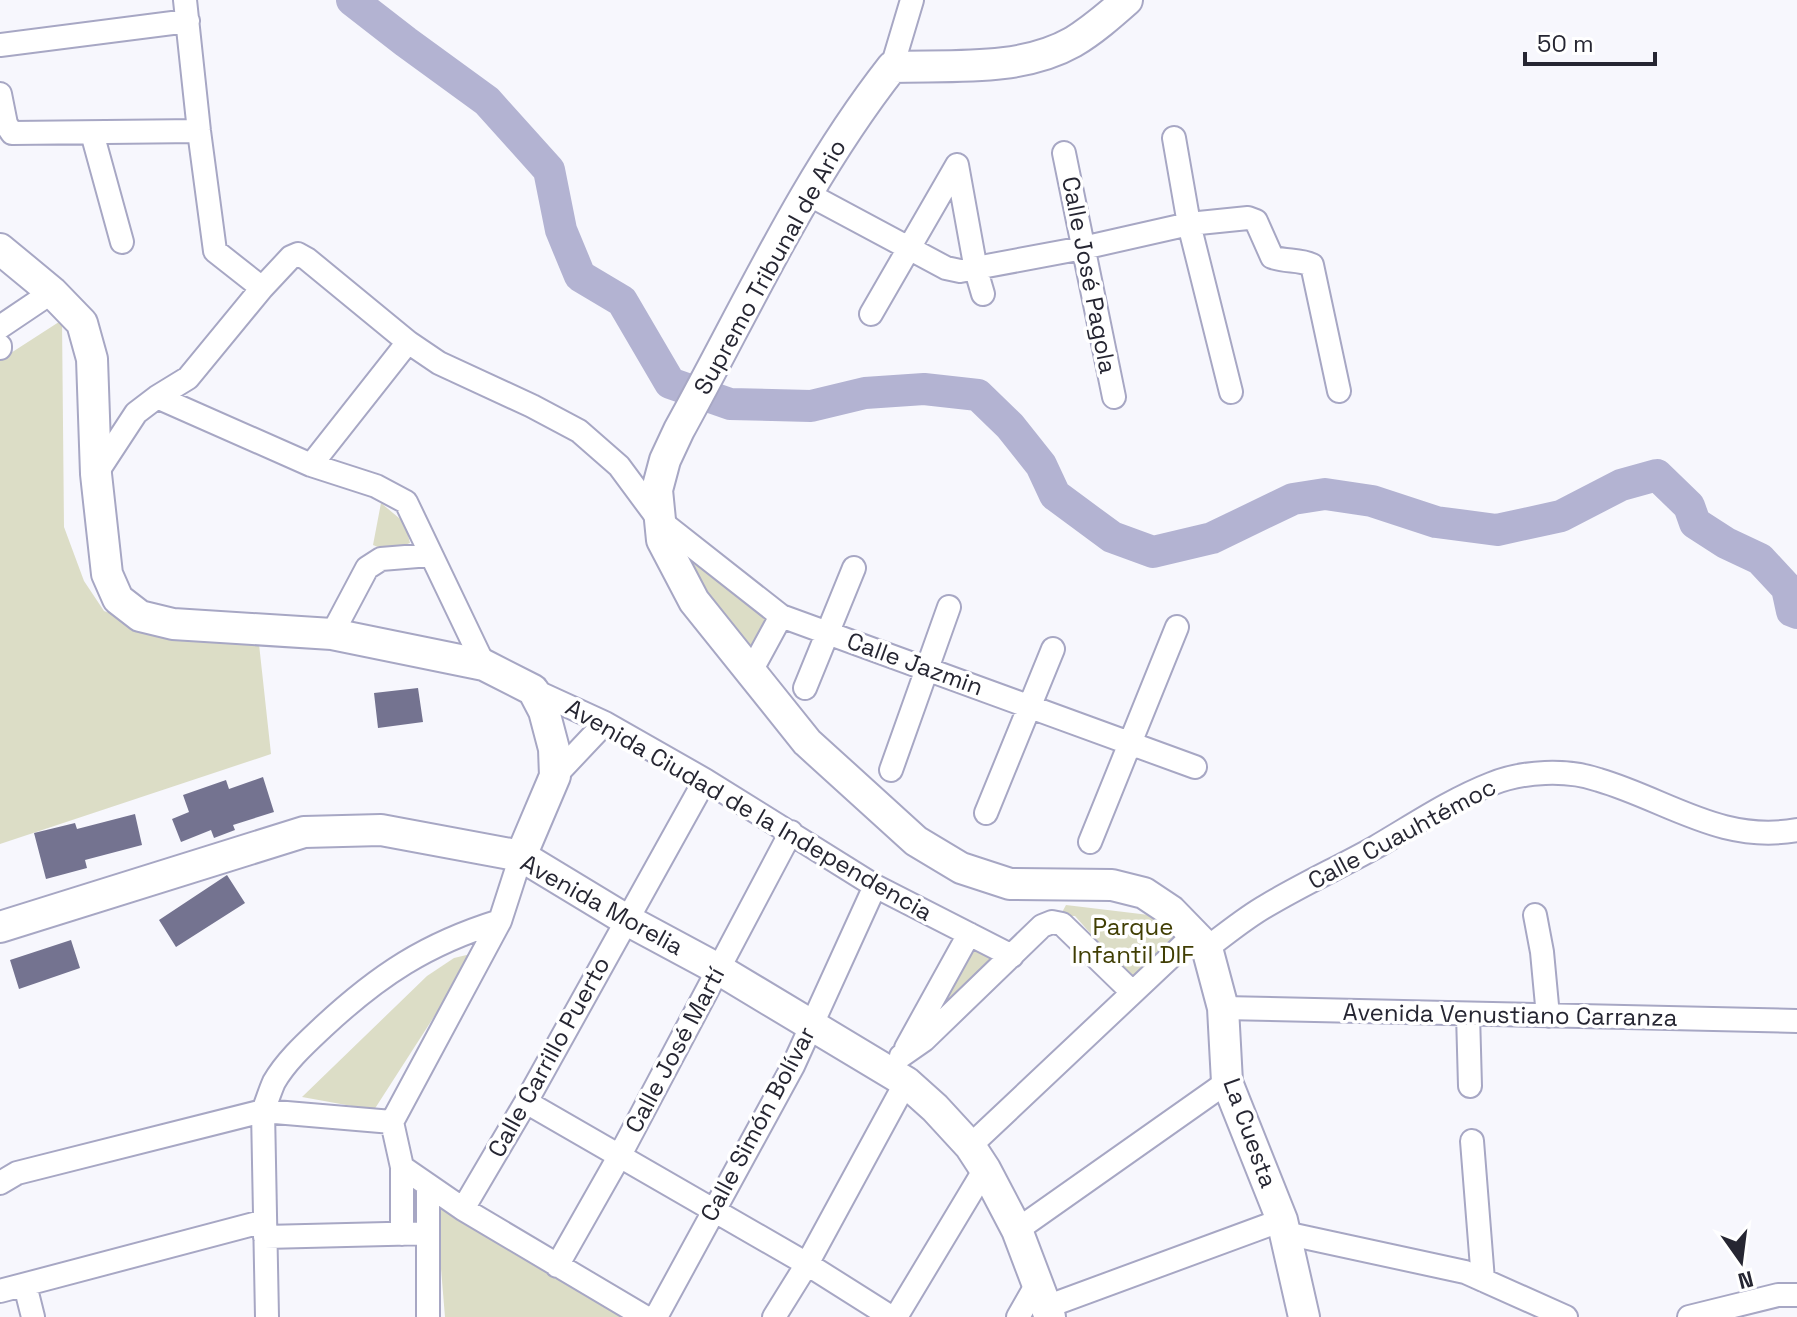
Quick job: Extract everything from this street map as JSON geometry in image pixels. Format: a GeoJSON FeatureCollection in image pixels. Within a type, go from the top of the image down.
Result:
{"type":"FeatureCollection","features":[{"type":"Feature","properties":{"kind":"street"},"geometry":{"type":"LineString","coordinates":[[912,0],[892,67],[1012,63],[1040,56],[1072,42],[1127,0]]}},
{"type":"Feature","properties":{"kind":"street"},"geometry":{"type":"LineString","coordinates":[[0,45],[187,11],[215,251],[262,288],[188,378],[136,413],[96,474]]}},
{"type":"Feature","properties":{"kind":"street","name":"Supremo Tribunal de Ario"},"geometry":{"type":"LineString","coordinates":[[892,67],[868,97],[806,193],[679,430],[665,460],[657,490],[662,540],[694,601],[807,742],[916,841],[961,868],[1010,884],[1112,885],[1144,893],[1171,911],[1201,941]]}},
{"type":"Feature","properties":{"kind":"street"},"geometry":{"type":"LineString","coordinates":[[0,94],[6,124],[12,133],[199,131]]}},
{"type":"Feature","properties":{"kind":"street"},"geometry":{"type":"LineString","coordinates":[[92,133],[122,242]]}},
{"type":"Feature","properties":{"kind":"street"},"geometry":{"type":"LineString","coordinates":[[1174,138],[1189,224],[1231,392]]}},
{"type":"Feature","properties":{"kind":"street","name":"Calle José Pagola"},"geometry":{"type":"LineString","coordinates":[[1064,153],[1114,397]]}},
{"type":"Feature","properties":{"kind":"street"},"geometry":{"type":"LineString","coordinates":[[871,314],[957,165],[983,294]]}},
{"type":"Feature","properties":{"kind":"street"},"geometry":{"type":"LineString","coordinates":[[806,193],[907,249],[946,268],[960,271],[1189,224],[1248,218],[1256,221],[1272,257],[1286,262],[1302,260],[1312,265],[1339,391]]}},
{"type":"Feature","properties":{"kind":"street","name":"Avenida Ciudad de la Independencia"},"geometry":{"type":"LineString","coordinates":[[0,249],[52,292],[82,323],[92,359],[96,474],[107,574],[118,599],[140,616],[173,624],[332,634],[484,665],[605,723],[705,780],[875,886],[1012,956]]}},
{"type":"Feature","properties":{"kind":"street","name":"Calle Jazmin"},"geometry":{"type":"LineString","coordinates":[[262,288],[291,257],[298,254],[439,363],[579,431],[619,466],[659,520],[781,616],[1195,767]]}},
{"type":"Feature","properties":{"kind":"street"},"geometry":{"type":"LineString","coordinates":[[0,327],[52,292]]}},
{"type":"Feature","properties":{"kind":"street"},"geometry":{"type":"LineString","coordinates":[[311,465],[408,342]]}},
{"type":"Feature","properties":{"kind":"street"},"geometry":{"type":"LineString","coordinates":[[157,397],[311,465],[376,486],[406,502],[484,665]]}},
{"type":"Feature","properties":{"kind":"street"},"geometry":{"type":"LineString","coordinates":[[332,634],[367,568],[381,559],[430,555]]}},
{"type":"Feature","properties":{"kind":"street"},"geometry":{"type":"LineString","coordinates":[[805,688],[854,568]]}},
{"type":"Feature","properties":{"kind":"street"},"geometry":{"type":"LineString","coordinates":[[891,770],[949,607]]}},
{"type":"Feature","properties":{"kind":"street"},"geometry":{"type":"LineString","coordinates":[[750,673],[781,616]]}},
{"type":"Feature","properties":{"kind":"street"},"geometry":{"type":"LineString","coordinates":[[1090,842],[1177,627]]}},
{"type":"Feature","properties":{"kind":"street"},"geometry":{"type":"LineString","coordinates":[[986,813],[1053,649]]}},
{"type":"Feature","properties":{"kind":"street"},"geometry":{"type":"LineString","coordinates":[[533,690],[544,711],[554,749],[555,776]]}},
{"type":"Feature","properties":{"kind":"street"},"geometry":{"type":"LineString","coordinates":[[402,1234],[402,1167],[392,1122],[500,921],[521,856],[555,776],[605,723]]}},
{"type":"Feature","properties":{"kind":"street","name":"Calle Cuauhtémoc"},"geometry":{"type":"LineString","coordinates":[[893,1317],[977,1158],[1132,992],[1201,941],[1453,803],[1493,783],[1555,773],[1597,779],[1707,824],[1756,833],[1797,830]]}},
{"type":"Feature","properties":{"kind":"street","name":"Calle Carrillo Puerto"},"geometry":{"type":"LineString","coordinates":[[463,1209],[705,780]]}},
{"type":"Feature","properties":{"kind":"street","name":"Avenida Morelia"},"geometry":{"type":"LineString","coordinates":[[0,927],[304,832],[381,830],[521,856],[625,919],[718,969],[811,1027],[899,1071],[977,1158],[1017,1230],[1038,1306]]}},
{"type":"Feature","properties":{"kind":"street","name":"Calle José Martí"},"geometry":{"type":"LineString","coordinates":[[557,1266],[620,1155],[791,832]]}},
{"type":"Feature","properties":{"kind":"street","name":"Calle Simón Bolívar"},"geometry":{"type":"LineString","coordinates":[[656,1317],[712,1209],[793,1066],[875,886]]}},
{"type":"Feature","properties":{"kind":"street"},"geometry":{"type":"LineString","coordinates":[[1535,915],[1548,1016]]}},
{"type":"Feature","properties":{"kind":"street"},"geometry":{"type":"LineString","coordinates":[[267,1317],[263,1111],[275,1081],[301,1048],[352,1000],[403,962],[458,934],[500,921]]}},
{"type":"Feature","properties":{"kind":"street"},"geometry":{"type":"LineString","coordinates":[[899,1071],[924,1040],[1042,926],[1052,922],[1062,924],[1132,992]]}},
{"type":"Feature","properties":{"kind":"street"},"geometry":{"type":"LineString","coordinates":[[774,1317],[807,1264],[899,1071],[969,934]]}},
{"type":"Feature","properties":{"kind":"street","name":"La Cuesta"},"geometry":{"type":"LineString","coordinates":[[1201,941],[1223,1008],[1227,1082],[1284,1226],[1304,1317]]}},
{"type":"Feature","properties":{"kind":"street","name":"Avenida Venustiano Carranza"},"geometry":{"type":"LineString","coordinates":[[1223,1008],[1797,1021]]}},
{"type":"Feature","properties":{"kind":"street"},"geometry":{"type":"LineString","coordinates":[[1468,1014],[1470,1086]]}},
{"type":"Feature","properties":{"kind":"street"},"geometry":{"type":"LineString","coordinates":[[1017,1230],[1227,1082]]}},
{"type":"Feature","properties":{"kind":"street"},"geometry":{"type":"LineString","coordinates":[[526,1102],[893,1317]]}},
{"type":"Feature","properties":{"kind":"street"},"geometry":{"type":"LineString","coordinates":[[0,1183],[17,1173],[263,1111],[392,1122]]}},
{"type":"Feature","properties":{"kind":"street"},"geometry":{"type":"LineString","coordinates":[[1472,1141],[1483,1280]]}},
{"type":"Feature","properties":{"kind":"street"},"geometry":{"type":"LineString","coordinates":[[402,1167],[463,1209],[645,1317]]}},
{"type":"Feature","properties":{"kind":"street"},"geometry":{"type":"LineString","coordinates":[[428,1185],[428,1317]]}},
{"type":"Feature","properties":{"kind":"street"},"geometry":{"type":"LineString","coordinates":[[1038,1306],[1284,1226],[1465,1272],[1566,1317]]}},
{"type":"Feature","properties":{"kind":"street"},"geometry":{"type":"LineString","coordinates":[[0,1291],[265,1229],[428,1233]]}},
{"type":"Feature","properties":{"kind":"street"},"geometry":{"type":"LineString","coordinates":[[25,1285],[33,1317]]}},
{"type":"Feature","properties":{"kind":"street"},"geometry":{"type":"LineString","coordinates":[[1689,1317],[1766,1297],[1797,1295]]}},
{"type":"Feature","properties":{"kind":"green space"},"geometry":{"type":"Polygon","coordinates":[[[62,320],[64,527],[84,581],[104,611],[145,627],[201,640],[259,644],[271,754],[0,844],[0,360],[62,320]]]}},
{"type":"Feature","properties":{"kind":"green space"},"geometry":{"type":"Polygon","coordinates":[[[381,503],[405,523],[410,543],[392,548],[373,545],[381,503]]]}},
{"type":"Feature","properties":{"kind":"green space"},"geometry":{"type":"Polygon","coordinates":[[[672,538],[775,621],[751,660],[731,636],[672,538]]]}},
{"type":"Feature","properties":{"kind":"green space","name":"Parque Infantil DIF"},"geometry":{"type":"Polygon","coordinates":[[[1066,905],[1149,915],[1170,923],[1185,937],[1131,979],[1075,916],[1060,916],[1066,905]]]}},
{"type":"Feature","properties":{"kind":"green space"},"geometry":{"type":"Polygon","coordinates":[[[976,948],[1001,961],[912,1047],[976,948]]]}},
{"type":"Feature","properties":{"kind":"green space"},"geometry":{"type":"Polygon","coordinates":[[[475,953],[374,1110],[302,1097],[427,976],[454,958],[475,953]]]}},
{"type":"Feature","properties":{"kind":"green space"},"geometry":{"type":"Polygon","coordinates":[[[435,1196],[642,1317],[445,1317],[435,1196]]]}},
{"type":"Feature","properties":{"kind":"building"},"geometry":{"type":"Polygon","coordinates":[[[418,688],[423,722],[378,728],[374,693],[418,688]]]}},
{"type":"Feature","properties":{"kind":"building"},"geometry":{"type":"Polygon","coordinates":[[[263,777],[274,812],[233,825],[235,830],[214,838],[211,830],[181,842],[172,819],[189,812],[183,795],[226,780],[229,789],[263,777]]]}},
{"type":"Feature","properties":{"kind":"building"},"geometry":{"type":"Polygon","coordinates":[[[135,814],[142,845],[85,860],[87,868],[46,879],[34,833],[75,823],[77,829],[135,814]]]}},
{"type":"Feature","properties":{"kind":"building"},"geometry":{"type":"Polygon","coordinates":[[[227,875],[245,903],[176,947],[159,920],[227,875]]]}},
{"type":"Feature","properties":{"kind":"building"},"geometry":{"type":"Polygon","coordinates":[[[71,940],[80,968],[19,989],[10,960],[71,940]]]}},
{"type":"Feature","properties":{"kind":"waterway"},"geometry":{"type":"LineString","coordinates":[[352,0],[487,101],[549,170],[561,230],[580,276],[622,301],[670,383],[730,404],[811,406],[865,393],[924,389],[978,395],[1010,426],[1041,465],[1055,495],[1112,537],[1153,552],[1212,538],[1293,499],[1325,494],[1372,501],[1436,522],[1497,530],[1561,516],[1621,485],[1657,475],[1689,506],[1695,523],[1726,543],[1760,559],[1787,588],[1792,611],[1797,613]]}}]}
